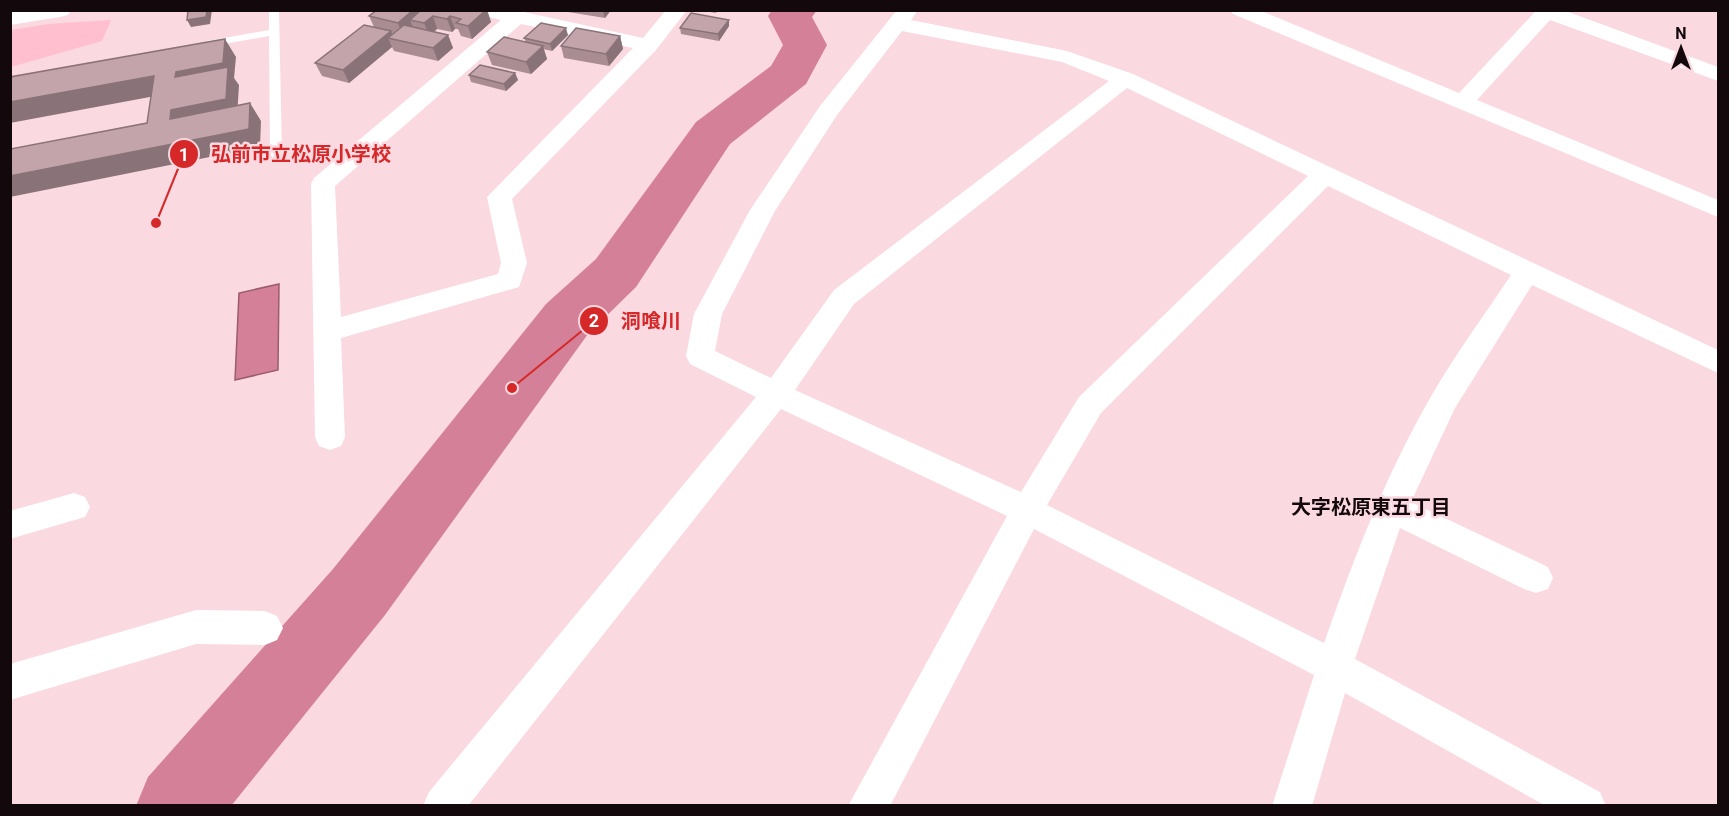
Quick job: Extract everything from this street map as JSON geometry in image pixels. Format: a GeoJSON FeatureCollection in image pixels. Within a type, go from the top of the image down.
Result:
{"type":"FeatureCollection","features":[{"type":"Feature","properties":{"kind":"street"},"geometry":{"type":"LineString","coordinates":[[10,18],[60,10]]}},
{"type":"Feature","properties":{"kind":"street"},"geometry":{"type":"LineString","coordinates":[[484,10],[536,17],[648,45]]}},
{"type":"Feature","properties":{"kind":"street"},"geometry":{"type":"LineString","coordinates":[[326,332],[509,280],[514,263],[499,197],[648,45],[677,10]]}},
{"type":"Feature","properties":{"kind":"street"},"geometry":{"type":"LineString","coordinates":[[1240,10],[1719,209]]}},
{"type":"Feature","properties":{"kind":"street"},"geometry":{"type":"LineString","coordinates":[[1462,103],[1544,11],[1719,74]]}},
{"type":"Feature","properties":{"kind":"street"},"geometry":{"type":"LineString","coordinates":[[330,437],[323,184],[536,17]]}},
{"type":"Feature","properties":{"kind":"street"},"geometry":{"type":"LineString","coordinates":[[1586,806],[1334,667],[1027,510],[776,394],[700,356],[708,314],[763,210],[828,111],[903,17],[1067,57],[1125,79],[1719,362]]}},
{"type":"Feature","properties":{"kind":"street"},"geometry":{"type":"LineString","coordinates":[[444,806],[776,394],[844,297],[1125,79]]}},
{"type":"Feature","properties":{"kind":"street"},"geometry":{"type":"LineString","coordinates":[[868,806],[1027,510],[1090,405],[1324,175]]}},
{"type":"Feature","properties":{"kind":"street"},"geometry":{"type":"LineString","coordinates":[[1292,806],[1334,667],[1391,508],[1444,402],[1527,272]]}},
{"type":"Feature","properties":{"kind":"street"},"geometry":{"type":"LineString","coordinates":[[10,525],[74,507]]}},
{"type":"Feature","properties":{"kind":"street"},"geometry":{"type":"LineString","coordinates":[[1391,508],[1536,578]]}},
{"type":"Feature","properties":{"kind":"street"},"geometry":{"type":"LineString","coordinates":[[10,682],[196,627],[265,628]]}},
{"type":"Feature","properties":{"kind":"lane"},"geometry":{"type":"LineString","coordinates":[[274,10],[276,155]]}},
{"type":"Feature","properties":{"kind":"lane"},"geometry":{"type":"LineString","coordinates":[[192,47],[274,32]]}},
{"type":"Feature","properties":{"kind":"shaded area"},"geometry":{"type":"Polygon","coordinates":[[[111,20],[102,41],[11,67],[11,30],[48,24],[111,20]]]}},
{"type":"Feature","properties":{"kind":"shaded area"},"geometry":{"type":"Polygon","coordinates":[[[279,284],[278,370],[235,380],[239,293],[279,284]]]}},
{"type":"Feature","properties":{"kind":"building"},"geometry":{"type":"Polygon","coordinates":[[[188,10],[207,10],[206,17],[187,20],[188,10]]]}},
{"type":"Feature","properties":{"kind":"building"},"geometry":{"type":"Polygon","coordinates":[[[377,10],[413,10],[398,23],[369,16],[377,10]]]}},
{"type":"Feature","properties":{"kind":"building"},"geometry":{"type":"Polygon","coordinates":[[[421,10],[486,10],[468,26],[456,23],[461,19],[450,16],[447,19],[433,16],[424,23],[410,20],[421,10]]]}},
{"type":"Feature","properties":{"kind":"building"},"geometry":{"type":"Polygon","coordinates":[[[691,13],[729,20],[718,34],[680,28],[691,13]]]}},
{"type":"Feature","properties":{"kind":"building"},"geometry":{"type":"Polygon","coordinates":[[[541,23],[566,28],[550,44],[524,38],[541,23]]]}},
{"type":"Feature","properties":{"kind":"building"},"geometry":{"type":"Polygon","coordinates":[[[364,25],[391,31],[343,70],[315,63],[364,25]]]}},
{"type":"Feature","properties":{"kind":"building"},"geometry":{"type":"Polygon","coordinates":[[[404,25],[448,35],[433,48],[388,38],[404,25]]]}},
{"type":"Feature","properties":{"kind":"building"},"geometry":{"type":"Polygon","coordinates":[[[576,28],[620,36],[606,54],[561,46],[576,28]]]}},
{"type":"Feature","properties":{"kind":"building"},"geometry":{"type":"Polygon","coordinates":[[[504,37],[543,46],[526,62],[487,52],[504,37]]]}},
{"type":"Feature","properties":{"kind":"building"},"geometry":{"type":"Polygon","coordinates":[[[225,39],[223,63],[176,72],[175,77],[228,67],[226,99],[171,110],[170,119],[250,103],[249,129],[10,176],[10,149],[147,123],[154,76],[10,102],[10,77],[225,39]]]}},
{"type":"Feature","properties":{"kind":"building"},"geometry":{"type":"Polygon","coordinates":[[[480,65],[515,73],[504,84],[469,75],[480,65]]]}},
{"type":"Feature","properties":{"kind":"waterway"},"geometry":{"type":"LineString","coordinates":[[177,806],[359,592],[567,319],[616,273],[713,133],[790,74],[805,45],[790,16],[796,10]]}},
{"type":"Feature","properties":{"kind":"place","name":"弘前市立松原小学校"},"geometry":{"type":"Point","coordinates":[156,223]}},
{"type":"Feature","properties":{"kind":"place","name":"洞喰川"},"geometry":{"type":"Point","coordinates":[512,388]}},
{"type":"Feature","properties":{"kind":"district","name":"大字松原東五丁目"},"geometry":{"type":"Point","coordinates":[1371,507]}}]}
